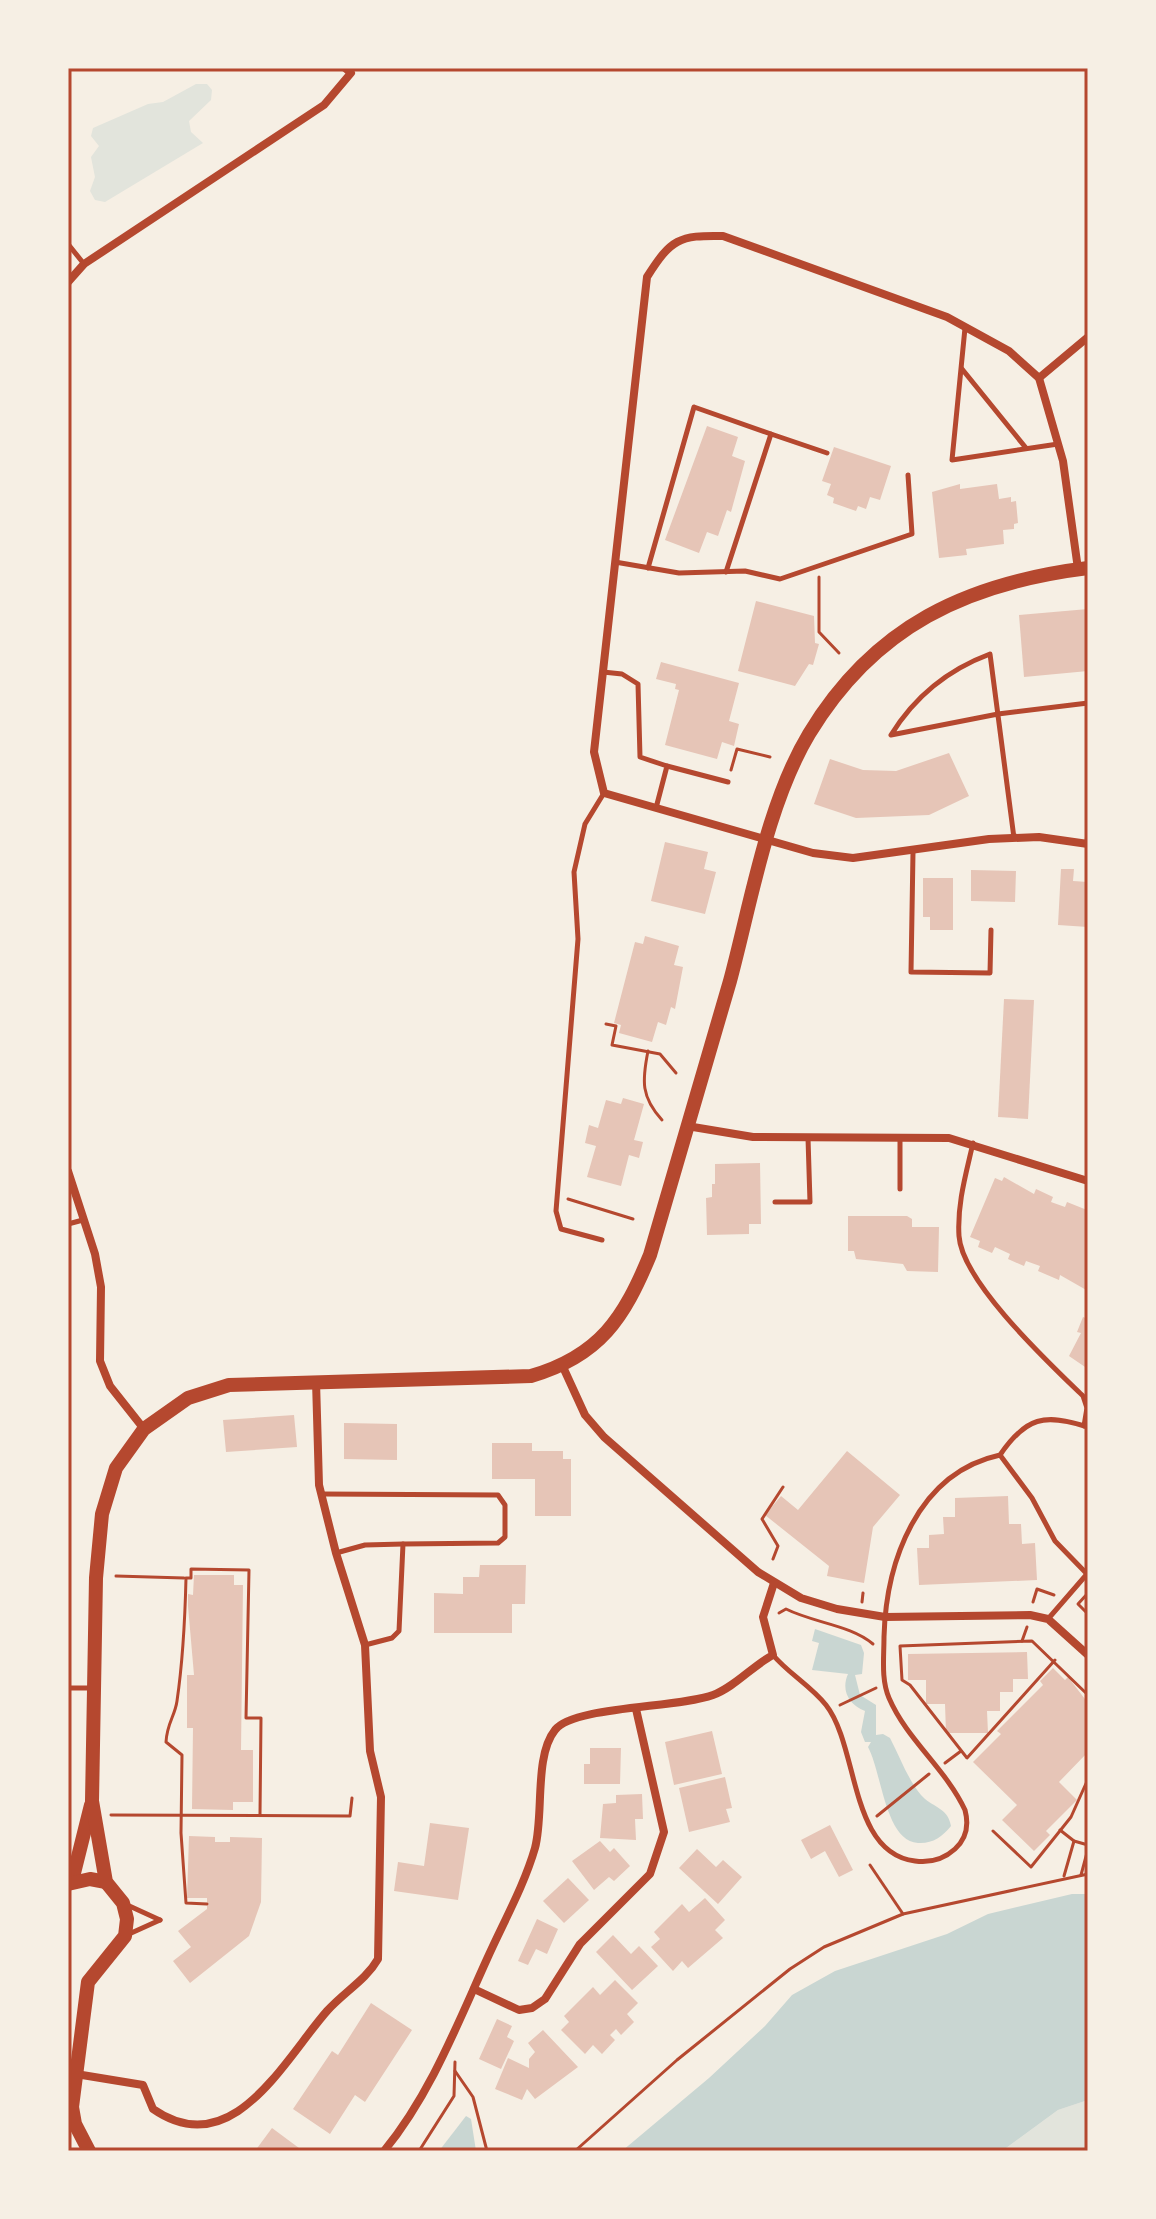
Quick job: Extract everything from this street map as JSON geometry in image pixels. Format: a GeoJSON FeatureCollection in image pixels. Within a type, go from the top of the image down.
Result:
{"type":"FeatureCollection","features":[{"type":"Feature","properties":{"kind":"street"},"geometry":{"type":"LineString","coordinates":[[68,282],[84,264],[324,105],[348,70]]}},
{"type":"Feature","properties":{"kind":"street"},"geometry":{"type":"LineString","coordinates":[[89,2151],[75,2124],[72,2107],[88,1982],[125,1936],[127,1919],[123,1903],[106,1882],[92,1801],[96,1578],[102,1514],[116,1468],[144,1429],[188,1398],[229,1385],[316,1380],[531,1376],[563,1367],[597,1343],[629,1306],[650,1255],[767,842],[808,736],[840,689],[878,648],[918,619],[962,597],[1026,578],[1083,568],[1058,444],[1039,378],[1009,351],[947,317],[723,236],[685,235],[663,252],[647,277],[594,752],[604,793],[767,842],[813,853],[853,858],[1014,838],[1039,837],[1088,844]]}},
{"type":"Feature","properties":{"kind":"street"},"geometry":{"type":"LineString","coordinates":[[1039,378],[1088,337]]}},
{"type":"Feature","properties":{"kind":"street"},"geometry":{"type":"LineString","coordinates":[[686,1125],[753,1137],[900,1136],[973,1142],[1088,1181]]}},
{"type":"Feature","properties":{"kind":"street"},"geometry":{"type":"LineString","coordinates":[[68,1171],[101,1287],[100,1361],[110,1386],[144,1429]]}},
{"type":"Feature","properties":{"kind":"street"},"geometry":{"type":"LineString","coordinates":[[563,1367],[585,1415],[600,1433],[774,1583],[819,1604],[885,1617],[999,1613],[1048,1619],[1088,1655]]}},
{"type":"Feature","properties":{"kind":"street"},"geometry":{"type":"LineString","coordinates":[[76,2074],[143,2085],[153,2109],[185,2124],[228,2119],[261,2094],[328,2009],[372,1969],[378,1959],[381,1797],[370,1751],[365,1645],[336,1553],[322,1494],[316,1380]]}},
{"type":"Feature","properties":{"kind":"street"},"geometry":{"type":"LineString","coordinates":[[384,2151],[428,2086],[535,1847],[545,1757],[555,1729],[568,1719],[715,1695],[773,1655],[763,1617],[774,1583]]}},
{"type":"Feature","properties":{"kind":"street"},"geometry":{"type":"LineString","coordinates":[[474,1989],[519,2010],[532,2008],[545,1999],[580,1944],[650,1874],[664,1832],[636,1709]]}},
{"type":"Feature","properties":{"kind":"street"},"geometry":{"type":"LineString","coordinates":[[92,1801],[70,1882],[106,1882]]}},
{"type":"Feature","properties":{"kind":"lane"},"geometry":{"type":"LineString","coordinates":[[68,244],[84,264]]}},
{"type":"Feature","properties":{"kind":"lane"},"geometry":{"type":"LineString","coordinates":[[965,327],[952,460],[1058,444]]}},
{"type":"Feature","properties":{"kind":"lane"},"geometry":{"type":"LineString","coordinates":[[961,368],[1026,449]]}},
{"type":"Feature","properties":{"kind":"lane"},"geometry":{"type":"LineString","coordinates":[[648,568],[694,407],[827,453]]}},
{"type":"Feature","properties":{"kind":"lane"},"geometry":{"type":"LineString","coordinates":[[726,572],[771,434]]}},
{"type":"Feature","properties":{"kind":"lane"},"geometry":{"type":"LineString","coordinates":[[615,562],[679,573],[745,571],[780,579],[912,534],[908,475]]}},
{"type":"Feature","properties":{"kind":"lane"},"geometry":{"type":"LineString","coordinates":[[1014,838],[998,714],[990,654],[959,668],[935,684],[905,713],[891,735],[998,714],[1088,703]]}},
{"type":"Feature","properties":{"kind":"lane"},"geometry":{"type":"LineString","coordinates":[[603,672],[622,674],[638,684],[640,757],[728,782]]}},
{"type":"Feature","properties":{"kind":"lane"},"geometry":{"type":"LineString","coordinates":[[656,809],[667,766]]}},
{"type":"Feature","properties":{"kind":"lane"},"geometry":{"type":"LineString","coordinates":[[602,1240],[561,1229],[557,1196],[578,939],[574,872],[585,824],[604,793]]}},
{"type":"Feature","properties":{"kind":"lane"},"geometry":{"type":"LineString","coordinates":[[1088,831],[1088,844]]}},
{"type":"Feature","properties":{"kind":"lane"},"geometry":{"type":"LineString","coordinates":[[913,852],[911,972],[990,973],[991,930]]}},
{"type":"Feature","properties":{"kind":"lane"},"geometry":{"type":"LineString","coordinates":[[900,1136],[900,1189]]}},
{"type":"Feature","properties":{"kind":"lane"},"geometry":{"type":"LineString","coordinates":[[775,1202],[810,1202],[808,1137]]}},
{"type":"Feature","properties":{"kind":"lane"},"geometry":{"type":"LineString","coordinates":[[773,1655],[827,1706],[869,1823],[880,1844],[911,1861],[940,1859],[964,1838],[967,1815],[890,1700],[884,1679],[888,1585],[898,1550],[915,1517],[938,1490],[977,1460],[1000,1455],[1017,1431],[1040,1419],[1062,1419],[1086,1426],[1087,1408],[1083,1396],[1026,1341],[964,1258],[959,1238],[960,1199],[973,1142]]}},
{"type":"Feature","properties":{"kind":"lane"},"geometry":{"type":"LineString","coordinates":[[68,1224],[83,1220]]}},
{"type":"Feature","properties":{"kind":"lane"},"geometry":{"type":"LineString","coordinates":[[1000,1455],[1032,1498],[1055,1541],[1088,1574],[1048,1619]]}},
{"type":"Feature","properties":{"kind":"lane"},"geometry":{"type":"LineString","coordinates":[[322,1494],[498,1495],[505,1505],[505,1537],[498,1543],[365,1545],[336,1553]]}},
{"type":"Feature","properties":{"kind":"lane"},"geometry":{"type":"LineString","coordinates":[[365,1645],[392,1638],[399,1631],[403,1544]]}},
{"type":"Feature","properties":{"kind":"lane"},"geometry":{"type":"LineString","coordinates":[[68,1688],[94,1688]]}},
{"type":"Feature","properties":{"kind":"lane"},"geometry":{"type":"LineString","coordinates":[[123,1903],[160,1920],[125,1936]]}},
{"type":"Feature","properties":{"kind":"path"},"geometry":{"type":"LineString","coordinates":[[818,566],[819,632],[839,653]]}},
{"type":"Feature","properties":{"kind":"path"},"geometry":{"type":"LineString","coordinates":[[728,782],[737,749],[770,757]]}},
{"type":"Feature","properties":{"kind":"path"},"geometry":{"type":"LineString","coordinates":[[606,1024],[616,1026],[612,1045],[660,1054],[676,1073]]}},
{"type":"Feature","properties":{"kind":"path"},"geometry":{"type":"LineString","coordinates":[[648,1051],[641,1083],[648,1104],[662,1120]]}},
{"type":"Feature","properties":{"kind":"path"},"geometry":{"type":"LineString","coordinates":[[557,1196],[633,1219]]}},
{"type":"Feature","properties":{"kind":"path"},"geometry":{"type":"LineString","coordinates":[[773,1559],[778,1546],[762,1519],[783,1487]]}},
{"type":"Feature","properties":{"kind":"path"},"geometry":{"type":"LineString","coordinates":[[116,1576],[191,1578],[191,1569],[249,1570],[246,1718],[261,1718],[260,1815]]}},
{"type":"Feature","properties":{"kind":"path"},"geometry":{"type":"LineString","coordinates":[[186,1578],[184,1654],[179,1668],[177,1705],[169,1719],[166,1742],[182,1755],[181,1814],[186,1903],[207,1904]]}},
{"type":"Feature","properties":{"kind":"path"},"geometry":{"type":"LineString","coordinates":[[1033,1603],[1037,1589],[1054,1595]]}},
{"type":"Feature","properties":{"kind":"path"},"geometry":{"type":"LineString","coordinates":[[862,1602],[863,1593]]}},
{"type":"Feature","properties":{"kind":"path"},"geometry":{"type":"LineString","coordinates":[[1088,1593],[1078,1604],[1088,1614]]}},
{"type":"Feature","properties":{"kind":"path"},"geometry":{"type":"LineString","coordinates":[[779,1613],[786,1609],[816,1622],[859,1630],[873,1644]]}},
{"type":"Feature","properties":{"kind":"path"},"geometry":{"type":"LineString","coordinates":[[1022,1641],[1027,1627]]}},
{"type":"Feature","properties":{"kind":"path"},"geometry":{"type":"LineString","coordinates":[[902,1680],[900,1646],[1032,1641],[1088,1695]]}},
{"type":"Feature","properties":{"kind":"path"},"geometry":{"type":"LineString","coordinates":[[894,1682],[902,1680],[910,1685],[967,1758],[1055,1660]]}},
{"type":"Feature","properties":{"kind":"path"},"geometry":{"type":"LineString","coordinates":[[838,1706],[876,1688]]}},
{"type":"Feature","properties":{"kind":"path"},"geometry":{"type":"LineString","coordinates":[[945,1763],[961,1751]]}},
{"type":"Feature","properties":{"kind":"path"},"geometry":{"type":"LineString","coordinates":[[877,1816],[929,1774]]}},
{"type":"Feature","properties":{"kind":"path"},"geometry":{"type":"LineString","coordinates":[[993,1831],[1031,1867],[1071,1817],[1088,1779]]}},
{"type":"Feature","properties":{"kind":"path"},"geometry":{"type":"LineString","coordinates":[[111,1815],[350,1816],[352,1798]]}},
{"type":"Feature","properties":{"kind":"path"},"geometry":{"type":"LineString","coordinates":[[1060,1830],[1088,1847],[1081,1875]]}},
{"type":"Feature","properties":{"kind":"path"},"geometry":{"type":"LineString","coordinates":[[1064,1877],[1074,1841]]}},
{"type":"Feature","properties":{"kind":"path"},"geometry":{"type":"LineString","coordinates":[[870,1865],[903,1914]]}},
{"type":"Feature","properties":{"kind":"path"},"geometry":{"type":"LineString","coordinates":[[575,2151],[677,2060],[806,1957],[903,1914],[1088,1874]]}},
{"type":"Feature","properties":{"kind":"path"},"geometry":{"type":"LineString","coordinates":[[419,2151],[454,2096],[453,2034]]}},
{"type":"Feature","properties":{"kind":"path"},"geometry":{"type":"LineString","coordinates":[[455,2071],[473,2097],[487,2151]]}},
{"type":"Feature","properties":{"kind":"shaded area"},"geometry":{"type":"Polygon","coordinates":[[[196,84],[207,84],[212,90],[211,100],[189,121],[191,132],[203,143],[105,202],[95,200],[90,191],[95,177],[91,157],[99,146],[91,136],[93,128],[148,104],[163,102],[196,84]]]}},
{"type":"Feature","properties":{"kind":"shaded area"},"geometry":{"type":"Polygon","coordinates":[[[815,1629],[861,1645],[864,1653],[862,1674],[855,1675],[860,1695],[876,1705],[876,1735],[883,1734],[890,1738],[916,1788],[949,1820],[951,1826],[936,1839],[918,1843],[907,1839],[891,1819],[868,1747],[871,1742],[865,1742],[861,1732],[865,1711],[854,1705],[846,1691],[848,1674],[812,1670],[819,1643],[812,1641],[815,1629]]]}},
{"type":"Feature","properties":{"kind":"shaded area"},"geometry":{"type":"Polygon","coordinates":[[[1072,1894],[1088,1894],[1088,2100],[1058,2110],[1002,2151],[622,2151],[709,2078],[765,2026],[792,1995],[835,1971],[947,1934],[988,1914],[1072,1894]]]}},
{"type":"Feature","properties":{"kind":"shaded area"},"geometry":{"type":"Polygon","coordinates":[[[1088,2100],[1088,2151],[1002,2151],[1058,2110],[1088,2100]]]}},
{"type":"Feature","properties":{"kind":"shaded area"},"geometry":{"type":"Polygon","coordinates":[[[466,2116],[471,2119],[476,2151],[439,2151],[466,2116]]]}},
{"type":"Feature","properties":{"kind":"building"},"geometry":{"type":"Polygon","coordinates":[[[707,426],[738,437],[732,456],[745,461],[731,512],[727,510],[718,536],[707,532],[699,553],[665,540],[707,426]]]}},
{"type":"Feature","properties":{"kind":"building"},"geometry":{"type":"Polygon","coordinates":[[[834,447],[891,466],[880,500],[870,497],[866,509],[858,506],[856,511],[833,503],[834,498],[827,495],[831,484],[822,481],[834,447]]]}},
{"type":"Feature","properties":{"kind":"building"},"geometry":{"type":"Polygon","coordinates":[[[960,484],[960,489],[997,484],[999,499],[1011,497],[1011,502],[1016,501],[1018,523],[1014,524],[1014,529],[1003,530],[1004,544],[966,549],[967,555],[939,558],[932,492],[960,484]]]}},
{"type":"Feature","properties":{"kind":"building"},"geometry":{"type":"Polygon","coordinates":[[[756,601],[814,616],[815,643],[819,644],[813,665],[809,664],[795,686],[738,671],[756,601]]]}},
{"type":"Feature","properties":{"kind":"building"},"geometry":{"type":"Polygon","coordinates":[[[1088,609],[1088,671],[1024,677],[1019,615],[1088,609]]]}},
{"type":"Feature","properties":{"kind":"building"},"geometry":{"type":"Polygon","coordinates":[[[661,662],[739,683],[729,721],[739,724],[734,746],[722,742],[717,759],[665,745],[679,690],[675,689],[676,684],[656,679],[661,662]]]}},
{"type":"Feature","properties":{"kind":"building"},"geometry":{"type":"Polygon","coordinates":[[[949,753],[969,796],[929,815],[856,818],[814,804],[830,759],[863,770],[896,771],[949,753]]]}},
{"type":"Feature","properties":{"kind":"building"},"geometry":{"type":"Polygon","coordinates":[[[665,842],[708,852],[704,869],[716,872],[705,914],[651,901],[665,842]]]}},
{"type":"Feature","properties":{"kind":"building"},"geometry":{"type":"Polygon","coordinates":[[[1061,869],[1074,869],[1073,881],[1088,882],[1088,927],[1058,925],[1061,869]]]}},
{"type":"Feature","properties":{"kind":"building"},"geometry":{"type":"Polygon","coordinates":[[[971,870],[1016,871],[1015,902],[971,901],[971,870]]]}},
{"type":"Feature","properties":{"kind":"building"},"geometry":{"type":"Polygon","coordinates":[[[923,878],[953,878],[953,930],[930,930],[930,917],[923,917],[923,878]]]}},
{"type":"Feature","properties":{"kind":"building"},"geometry":{"type":"Polygon","coordinates":[[[645,936],[679,946],[674,965],[683,967],[675,1009],[671,1007],[666,1025],[658,1022],[652,1042],[619,1033],[621,1025],[614,1023],[635,942],[643,944],[645,936]]]}},
{"type":"Feature","properties":{"kind":"building"},"geometry":{"type":"Polygon","coordinates":[[[1004,999],[1034,1000],[1028,1119],[998,1117],[1004,999]]]}},
{"type":"Feature","properties":{"kind":"building"},"geometry":{"type":"Polygon","coordinates":[[[623,1098],[644,1104],[634,1140],[643,1142],[639,1158],[629,1155],[621,1186],[587,1177],[596,1146],[585,1143],[589,1125],[598,1128],[606,1100],[621,1104],[623,1098]]]}},
{"type":"Feature","properties":{"kind":"building"},"geometry":{"type":"Polygon","coordinates":[[[760,1163],[761,1224],[749,1224],[749,1234],[707,1235],[706,1198],[712,1197],[715,1164],[760,1163]]]}},
{"type":"Feature","properties":{"kind":"building"},"geometry":{"type":"Polygon","coordinates":[[[1004,1177],[1034,1194],[1036,1189],[1053,1197],[1051,1202],[1065,1207],[1067,1202],[1087,1210],[1088,1291],[1060,1275],[1059,1280],[1038,1271],[1040,1266],[1026,1261],[1024,1266],[1008,1259],[1010,1254],[995,1247],[992,1253],[978,1247],[980,1241],[970,1237],[995,1178],[1002,1181],[1004,1177]]]}},
{"type":"Feature","properties":{"kind":"building"},"geometry":{"type":"Polygon","coordinates":[[[848,1216],[907,1216],[912,1219],[912,1227],[939,1227],[938,1272],[907,1271],[903,1264],[856,1259],[854,1251],[848,1251],[848,1216]]]}},
{"type":"Feature","properties":{"kind":"building"},"geometry":{"type":"Polygon","coordinates":[[[1083,1317],[1088,1319],[1088,1369],[1069,1356],[1081,1333],[1077,1332],[1083,1317]]]}},
{"type":"Feature","properties":{"kind":"building"},"geometry":{"type":"Polygon","coordinates":[[[294,1415],[297,1447],[226,1452],[223,1420],[294,1415]]]}},
{"type":"Feature","properties":{"kind":"building"},"geometry":{"type":"Polygon","coordinates":[[[344,1423],[397,1424],[397,1460],[344,1459],[344,1423]]]}},
{"type":"Feature","properties":{"kind":"building"},"geometry":{"type":"Polygon","coordinates":[[[492,1443],[532,1443],[532,1451],[563,1451],[563,1459],[571,1459],[571,1516],[535,1516],[535,1479],[492,1479],[492,1443]]]}},
{"type":"Feature","properties":{"kind":"building"},"geometry":{"type":"Polygon","coordinates":[[[847,1451],[900,1495],[873,1527],[864,1583],[827,1576],[829,1566],[765,1515],[781,1496],[798,1510],[847,1451]]]}},
{"type":"Feature","properties":{"kind":"building"},"geometry":{"type":"Polygon","coordinates":[[[1008,1496],[1009,1524],[1021,1524],[1022,1544],[1035,1543],[1037,1580],[919,1585],[917,1548],[929,1548],[929,1535],[944,1534],[943,1517],[955,1517],[955,1498],[1008,1496]]]}},
{"type":"Feature","properties":{"kind":"building"},"geometry":{"type":"Polygon","coordinates":[[[480,1565],[526,1565],[525,1604],[512,1604],[512,1633],[434,1633],[434,1593],[463,1594],[463,1577],[479,1577],[480,1565]]]}},
{"type":"Feature","properties":{"kind":"building"},"geometry":{"type":"Polygon","coordinates":[[[194,1575],[234,1575],[234,1585],[243,1585],[241,1750],[253,1750],[253,1802],[233,1802],[233,1810],[192,1809],[193,1728],[187,1728],[187,1675],[194,1675],[188,1594],[193,1595],[194,1575]]]}},
{"type":"Feature","properties":{"kind":"building"},"geometry":{"type":"Polygon","coordinates":[[[1027,1652],[1028,1679],[1013,1679],[1013,1692],[1000,1692],[1000,1711],[987,1711],[988,1733],[946,1733],[945,1704],[926,1704],[926,1680],[908,1680],[908,1654],[1027,1652]]]}},
{"type":"Feature","properties":{"kind":"building"},"geometry":{"type":"Polygon","coordinates":[[[1053,1668],[1065,1680],[1068,1677],[1088,1703],[1088,1752],[1059,1782],[1077,1800],[1046,1831],[1050,1835],[1034,1851],[1002,1820],[1017,1805],[973,1762],[1001,1734],[997,1731],[1043,1685],[1040,1681],[1053,1668]]]}},
{"type":"Feature","properties":{"kind":"building"},"geometry":{"type":"Polygon","coordinates":[[[712,1731],[722,1774],[674,1785],[665,1742],[712,1731]]]}},
{"type":"Feature","properties":{"kind":"building"},"geometry":{"type":"Polygon","coordinates":[[[590,1748],[621,1748],[620,1784],[584,1784],[584,1764],[590,1764],[590,1748]]]}},
{"type":"Feature","properties":{"kind":"building"},"geometry":{"type":"Polygon","coordinates":[[[725,1777],[732,1808],[726,1809],[730,1822],[689,1832],[679,1788],[725,1777]]]}},
{"type":"Feature","properties":{"kind":"building"},"geometry":{"type":"Polygon","coordinates":[[[642,1794],[643,1819],[635,1819],[636,1840],[600,1838],[603,1804],[616,1803],[616,1795],[642,1794]]]}},
{"type":"Feature","properties":{"kind":"building"},"geometry":{"type":"Polygon","coordinates":[[[430,1823],[469,1828],[458,1900],[394,1891],[398,1862],[424,1866],[430,1823]]]}},
{"type":"Feature","properties":{"kind":"building"},"geometry":{"type":"Polygon","coordinates":[[[830,1825],[853,1870],[839,1877],[825,1851],[811,1859],[801,1840],[830,1825]]]}},
{"type":"Feature","properties":{"kind":"building"},"geometry":{"type":"Polygon","coordinates":[[[189,1836],[215,1837],[215,1842],[230,1842],[230,1837],[262,1838],[261,1902],[249,1936],[190,1983],[173,1961],[191,1947],[178,1931],[207,1909],[207,1898],[187,1898],[189,1836]]]}},
{"type":"Feature","properties":{"kind":"building"},"geometry":{"type":"Polygon","coordinates":[[[600,1841],[610,1852],[614,1848],[630,1866],[614,1881],[609,1877],[594,1890],[572,1861],[600,1841]]]}},
{"type":"Feature","properties":{"kind":"building"},"geometry":{"type":"Polygon","coordinates":[[[697,1849],[716,1867],[723,1860],[742,1877],[718,1904],[679,1868],[697,1849]]]}},
{"type":"Feature","properties":{"kind":"building"},"geometry":{"type":"Polygon","coordinates":[[[568,1878],[589,1900],[564,1923],[543,1901],[568,1878]]]}},
{"type":"Feature","properties":{"kind":"building"},"geometry":{"type":"Polygon","coordinates":[[[705,1898],[725,1920],[715,1930],[723,1938],[688,1968],[682,1961],[673,1971],[651,1947],[660,1939],[654,1932],[682,1904],[689,1912],[705,1898]]]}},
{"type":"Feature","properties":{"kind":"building"},"geometry":{"type":"Polygon","coordinates":[[[537,1919],[558,1929],[547,1954],[536,1949],[528,1965],[518,1961],[537,1919]]]}},
{"type":"Feature","properties":{"kind":"building"},"geometry":{"type":"Polygon","coordinates":[[[613,1935],[631,1954],[639,1946],[658,1966],[632,1990],[596,1952],[613,1935]]]}},
{"type":"Feature","properties":{"kind":"building"},"geometry":{"type":"Polygon","coordinates":[[[615,1980],[638,2003],[627,2014],[634,2022],[621,2035],[616,2029],[610,2035],[615,2040],[602,2054],[593,2045],[585,2054],[561,2030],[569,2022],[564,2016],[593,1987],[600,1995],[615,1980]]]}},
{"type":"Feature","properties":{"kind":"building"},"geometry":{"type":"Polygon","coordinates":[[[371,2003],[412,2030],[365,2102],[355,2095],[330,2134],[293,2109],[332,2051],[338,2055],[371,2003]]]}},
{"type":"Feature","properties":{"kind":"building"},"geometry":{"type":"Polygon","coordinates":[[[497,2019],[512,2026],[507,2037],[514,2041],[501,2069],[479,2059],[497,2019]]]}},
{"type":"Feature","properties":{"kind":"building"},"geometry":{"type":"Polygon","coordinates":[[[543,2030],[578,2067],[535,2099],[527,2089],[522,2100],[495,2089],[508,2058],[529,2068],[529,2059],[535,2052],[528,2043],[543,2030]]]}},
{"type":"Feature","properties":{"kind":"building"},"geometry":{"type":"Polygon","coordinates":[[[272,2128],[303,2151],[255,2151],[272,2128]]]}}]}
